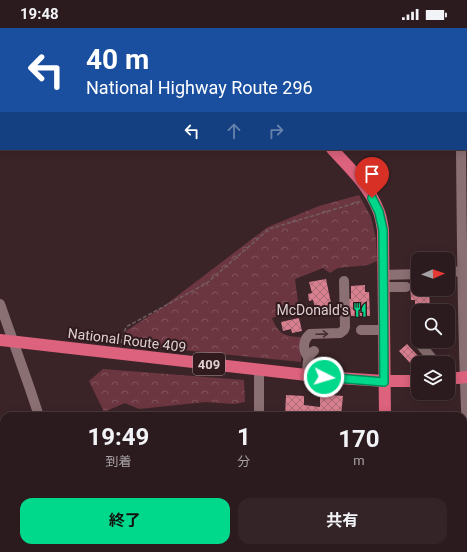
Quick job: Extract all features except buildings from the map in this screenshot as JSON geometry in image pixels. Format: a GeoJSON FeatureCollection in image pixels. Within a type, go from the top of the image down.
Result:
{"type":"FeatureCollection","features":[{"type":"Feature","properties":{"kind":"highway"},"geometry":{"type":"LineString","coordinates":[[333,150],[352,170],[372,198],[379,212],[383,230],[385,412]]}},
{"type":"Feature","properties":{"kind":"highway","name":"National Route 409"},"geometry":{"type":"LineString","coordinates":[[0,340],[307,375],[384,382],[411,381]]}},
{"type":"Feature","properties":{"kind":"highway"},"geometry":{"type":"LineString","coordinates":[[455,378],[466,377]]}},
{"type":"Feature","properties":{"kind":"street"},"geometry":{"type":"LineString","coordinates":[[461,150],[464,214],[461,271],[467,412]]}},
{"type":"Feature","properties":{"kind":"street"},"geometry":{"type":"LineString","coordinates":[[455,271],[461,271]]}},
{"type":"Feature","properties":{"kind":"street"},"geometry":{"type":"LineString","coordinates":[[384,281],[411,275]]}},
{"type":"Feature","properties":{"kind":"street"},"geometry":{"type":"LineString","coordinates":[[307,375],[311,354],[304,352],[304,341],[310,334],[340,333],[346,327],[344,281]]}},
{"type":"Feature","properties":{"kind":"street"},"geometry":{"type":"LineString","coordinates":[[384,281],[406,287]]}},
{"type":"Feature","properties":{"kind":"street"},"geometry":{"type":"LineString","coordinates":[[0,304],[37,412]]}},
{"type":"Feature","properties":{"kind":"street"},"geometry":{"type":"LineString","coordinates":[[361,330],[384,330]]}},
{"type":"Feature","properties":{"kind":"street"},"geometry":{"type":"LineString","coordinates":[[423,348],[430,356]]}},
{"type":"Feature","properties":{"kind":"street"},"geometry":{"type":"LineString","coordinates":[[259,370],[259,412]]}},
{"type":"Feature","properties":{"kind":"path"},"geometry":{"type":"LineString","coordinates":[[117,354],[126,327],[207,282],[269,229],[372,198]]}},
{"type":"Feature","properties":{"kind":"green space"},"geometry":{"type":"Polygon","coordinates":[[[359,195],[371,217],[376,239],[377,261],[368,265],[338,268],[330,273],[323,268],[295,279],[299,310],[272,318],[277,328],[283,334],[302,337],[301,362],[132,345],[126,331],[164,306],[268,227],[319,206],[359,195]]]}},
{"type":"Feature","properties":{"kind":"green space"},"geometry":{"type":"Polygon","coordinates":[[[103,369],[244,380],[245,402],[234,404],[205,402],[139,409],[125,403],[104,412],[89,381],[103,369]]]}},
{"type":"Feature","properties":{"kind":"place","name":"McDonald's"},"geometry":{"type":"Point","coordinates":[360,310]}},
{"type":"Feature","properties":{"kind":"route"},"geometry":{"type":"LineString","coordinates":[[324,377],[384,382],[383,230],[379,212],[372,198]]}}]}
